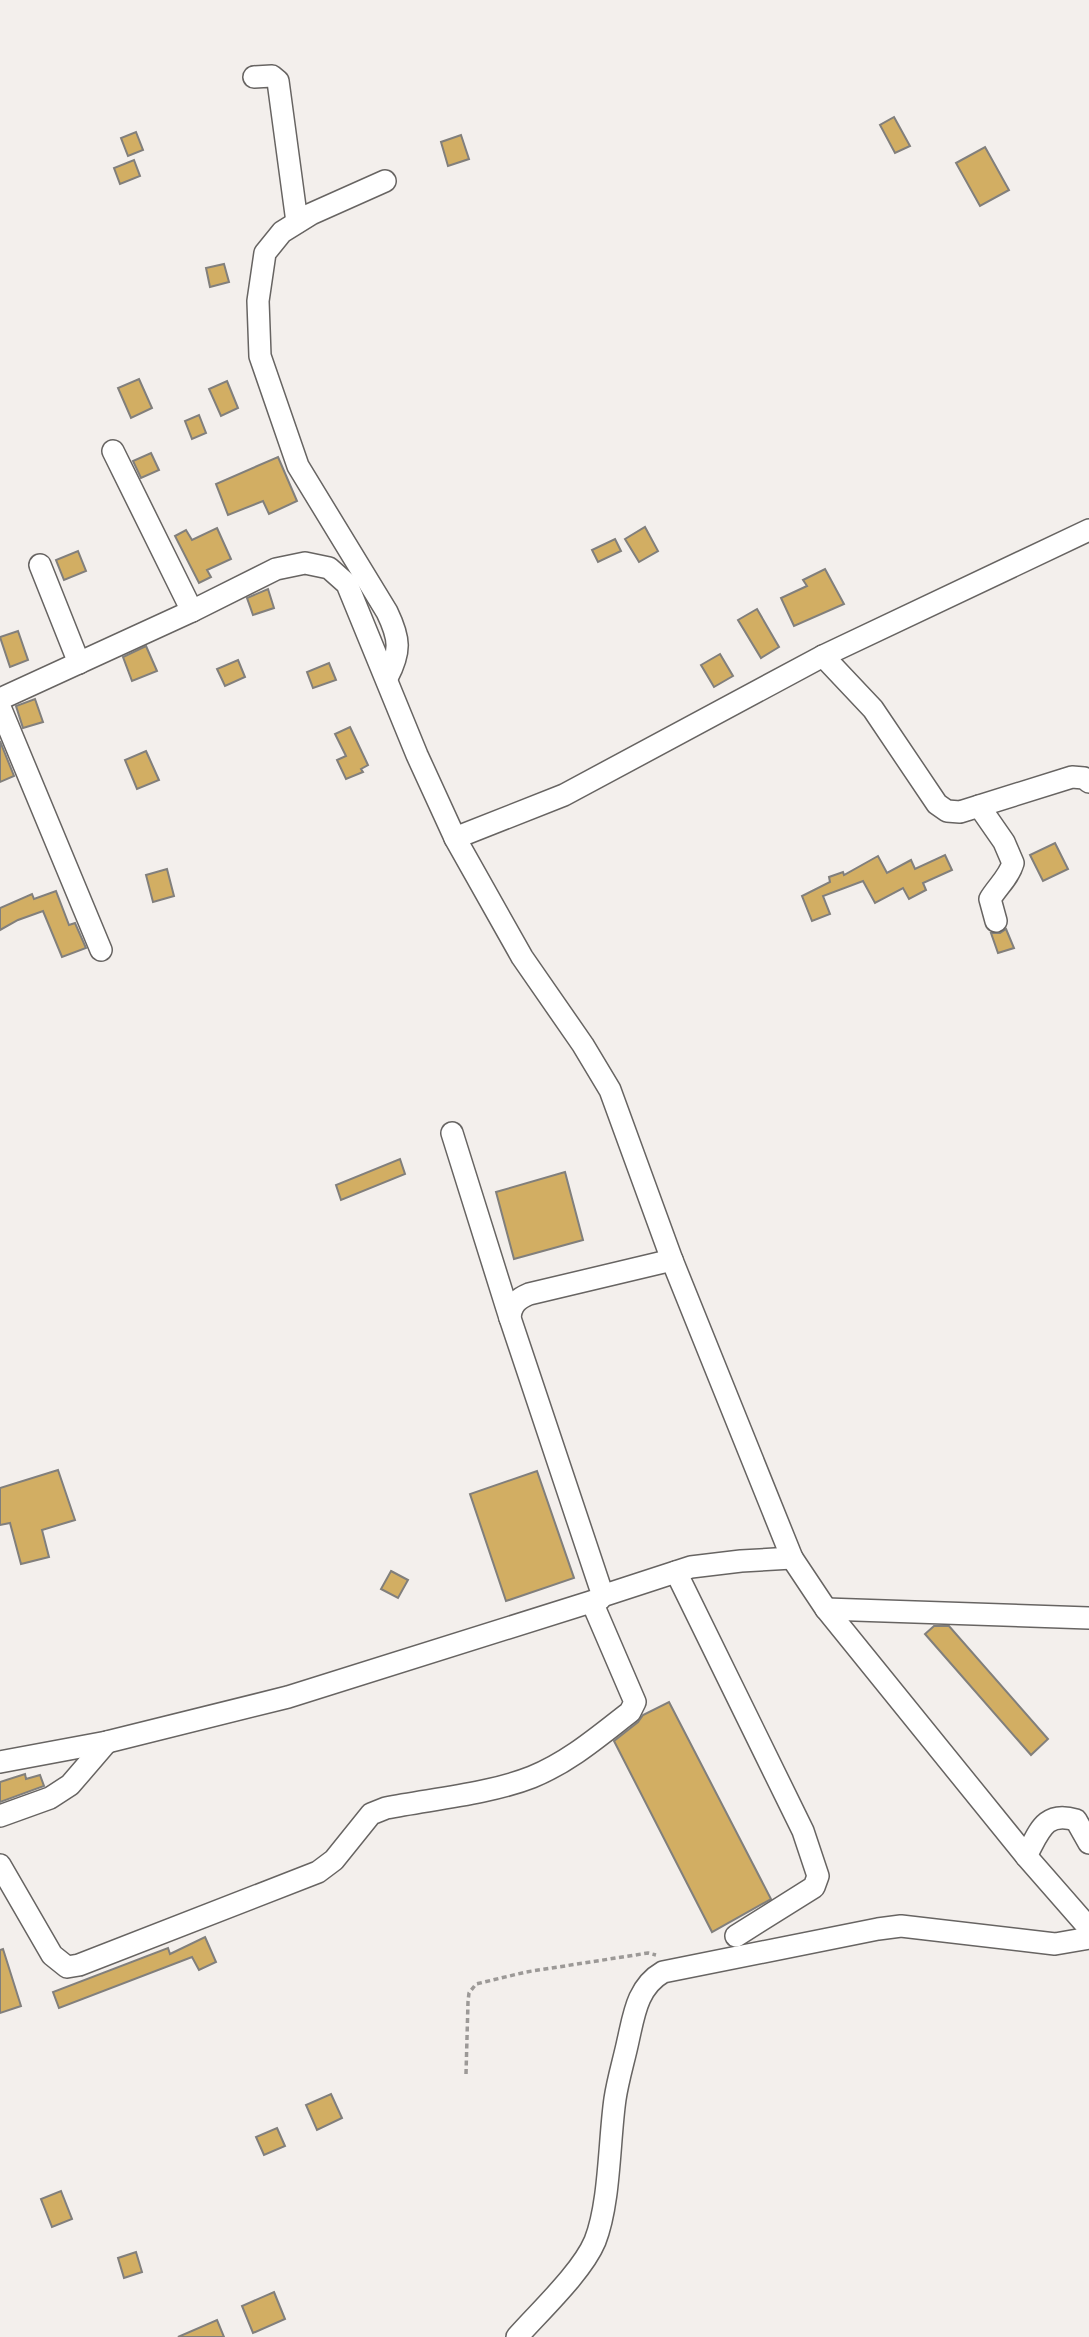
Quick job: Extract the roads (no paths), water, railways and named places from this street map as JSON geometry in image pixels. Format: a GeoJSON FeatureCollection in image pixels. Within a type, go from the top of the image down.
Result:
{"type":"FeatureCollection","features":[{"type":"Feature","properties":{"kind":"street"},"geometry":{"type":"LineString","coordinates":[[254,78],[272,76],[278,81],[298,222]]}},
{"type":"Feature","properties":{"kind":"street"},"geometry":{"type":"LineString","coordinates":[[385,181],[282,232],[265,253],[258,301],[260,356],[298,466],[395,629],[398,646],[387,678]]}},
{"type":"Feature","properties":{"kind":"street"},"geometry":{"type":"LineString","coordinates":[[113,451],[192,611]]}},
{"type":"Feature","properties":{"kind":"street"},"geometry":{"type":"LineString","coordinates":[[455,838],[564,795],[823,656],[1089,530]]}},
{"type":"Feature","properties":{"kind":"street"},"geometry":{"type":"LineString","coordinates":[[0,699],[192,611],[276,569],[305,563],[329,568],[347,584],[417,755],[455,838],[522,957],[583,1045],[610,1090],[672,1260],[792,1558],[826,1609],[1026,1856],[1089,1928]]}},
{"type":"Feature","properties":{"kind":"street"},"geometry":{"type":"LineString","coordinates":[[40,565],[79,663]]}},
{"type":"Feature","properties":{"kind":"street"},"geometry":{"type":"LineString","coordinates":[[823,656],[873,709],[937,804],[947,811],[960,812],[1072,777],[1084,778],[1089,782]]}},
{"type":"Feature","properties":{"kind":"street"},"geometry":{"type":"LineString","coordinates":[[0,707],[101,950]]}},
{"type":"Feature","properties":{"kind":"street"},"geometry":{"type":"LineString","coordinates":[[979,806],[1004,842],[1013,863],[1010,873],[990,899],[996,921]]}},
{"type":"Feature","properties":{"kind":"street"},"geometry":{"type":"LineString","coordinates":[[0,1865],[52,1955],[67,1967],[79,1965],[318,1871],[334,1860],[371,1814],[386,1808],[507,1785],[533,1777],[572,1757],[630,1712],[635,1702],[597,1599],[452,1133]]}},
{"type":"Feature","properties":{"kind":"street"},"geometry":{"type":"LineString","coordinates":[[510,1318],[514,1304],[530,1294],[672,1260]]}},
{"type":"Feature","properties":{"kind":"street"},"geometry":{"type":"LineString","coordinates":[[0,1762],[107,1742],[288,1698],[691,1567],[792,1558]]}},
{"type":"Feature","properties":{"kind":"street"},"geometry":{"type":"LineString","coordinates":[[676,1572],[803,1831],[818,1876],[814,1887],[737,1936]]}},
{"type":"Feature","properties":{"kind":"street"},"geometry":{"type":"LineString","coordinates":[[826,1609],[1089,1618]]}},
{"type":"Feature","properties":{"kind":"street"},"geometry":{"type":"LineString","coordinates":[[0,1816],[50,1798],[70,1785],[107,1742]]}},
{"type":"Feature","properties":{"kind":"street"},"geometry":{"type":"LineString","coordinates":[[1026,1856],[1045,1823],[1051,1818],[1067,1817],[1076,1820],[1089,1843]]}},
{"type":"Feature","properties":{"kind":"street"},"geometry":{"type":"LineString","coordinates":[[517,2337],[571,2277],[594,2242],[604,2200],[616,2097],[639,1997],[654,1977],[663,1972],[901,1926],[1055,1944],[1089,1938]]}}]}
